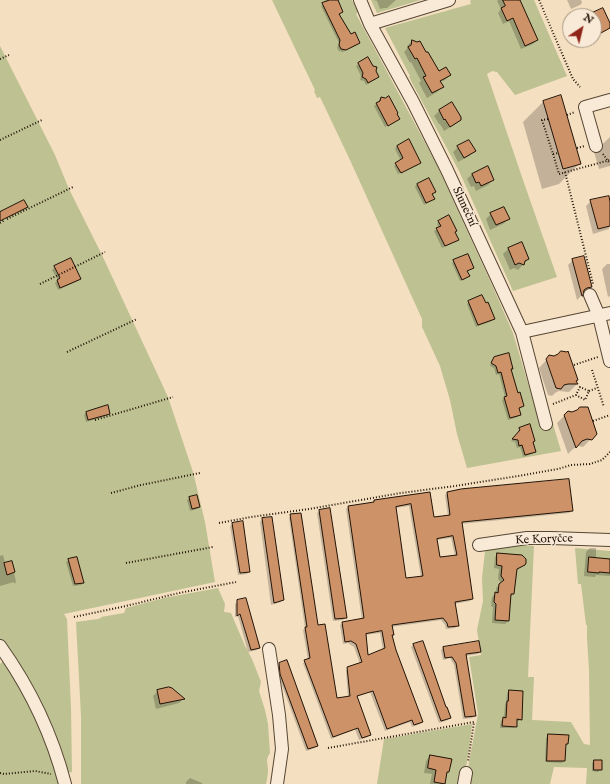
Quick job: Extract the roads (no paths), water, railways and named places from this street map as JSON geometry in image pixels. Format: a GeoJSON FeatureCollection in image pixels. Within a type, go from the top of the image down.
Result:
{"type":"FeatureCollection","features":[{"type":"Feature","properties":{"kind":"street","name":"Sluneční"},"geometry":{"type":"LineString","coordinates":[[360,0],[370,24],[413,102],[447,170],[522,332],[546,424]]}},
{"type":"Feature","properties":{"kind":"street"},"geometry":{"type":"LineString","coordinates":[[370,24],[449,0]]}},
{"type":"Feature","properties":{"kind":"street"},"geometry":{"type":"LineString","coordinates":[[596,146],[585,107],[610,100]]}},
{"type":"Feature","properties":{"kind":"street"},"geometry":{"type":"LineString","coordinates":[[590,295],[605,314],[609,357]]}},
{"type":"Feature","properties":{"kind":"street"},"geometry":{"type":"LineString","coordinates":[[522,332],[605,314]]}},
{"type":"Feature","properties":{"kind":"street","name":"Ke Koryčce"},"geometry":{"type":"LineString","coordinates":[[478,545],[528,538],[610,540]]}},
{"type":"Feature","properties":{"kind":"street"},"geometry":{"type":"LineString","coordinates":[[0,646],[14,666],[34,701],[57,757],[64,781]]}},
{"type":"Feature","properties":{"kind":"street"},"geometry":{"type":"LineString","coordinates":[[269,649],[279,715],[282,749],[277,784]]}}]}
